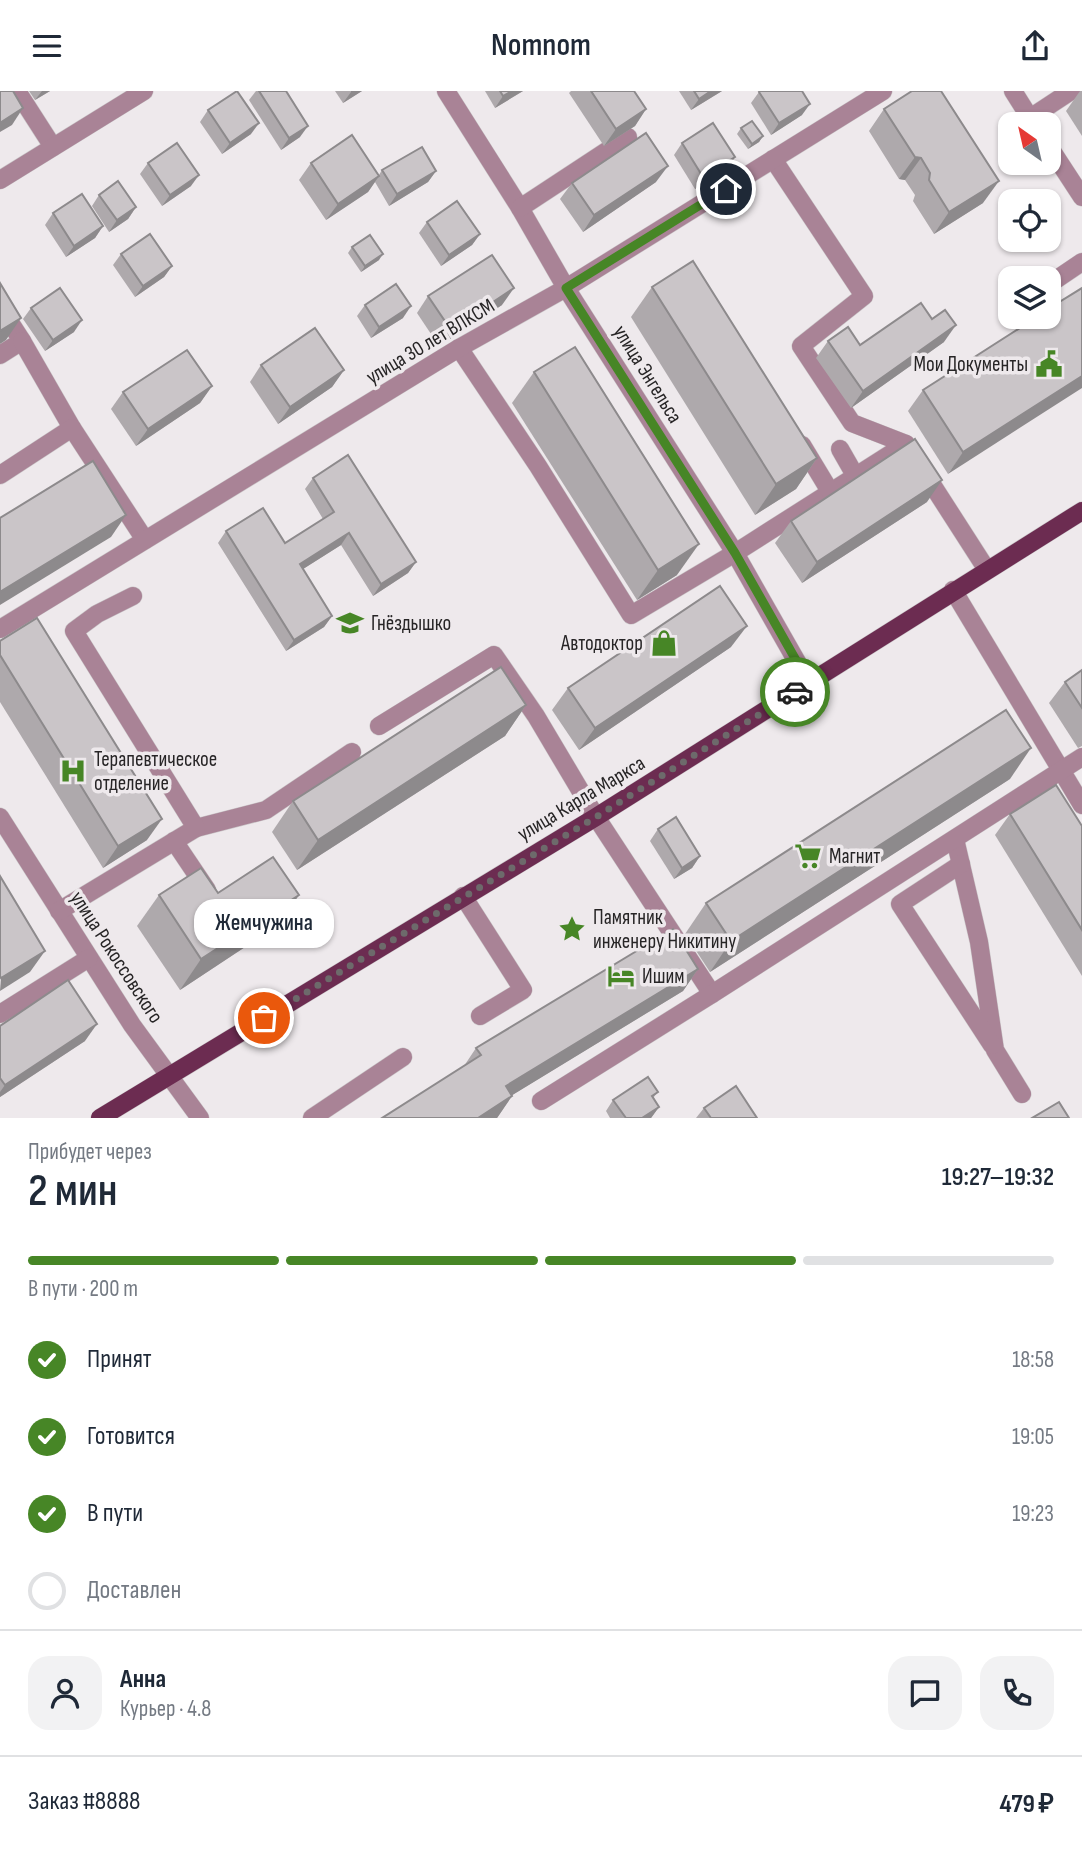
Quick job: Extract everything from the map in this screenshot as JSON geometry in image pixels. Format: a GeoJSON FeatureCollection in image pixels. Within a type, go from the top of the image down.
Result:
{"type":"FeatureCollection","features":[{"type":"Feature","properties":{"kind":"main road","name":"улица Карла Маркса"},"geometry":{"type":"LineString","coordinates":[[100,1118],[596,817],[1082,511]]}},
{"type":"Feature","properties":{"kind":"street"},"geometry":{"type":"LineString","coordinates":[[16,91],[53,147]]}},
{"type":"Feature","properties":{"kind":"street"},"geometry":{"type":"LineString","coordinates":[[0,180],[144,91]]}},
{"type":"Feature","properties":{"kind":"street","name":"улица Энгельса"},"geometry":{"type":"LineString","coordinates":[[446,91],[520,208],[566,288],[735,553],[809,683]]}},
{"type":"Feature","properties":{"kind":"street","name":"улица 30 лет ВЛКСМ"},"geometry":{"type":"LineString","coordinates":[[0,629],[459,348],[566,288],[883,91]]}},
{"type":"Feature","properties":{"kind":"street"},"geometry":{"type":"LineString","coordinates":[[1013,91],[1026,112]]}},
{"type":"Feature","properties":{"kind":"street"},"geometry":{"type":"LineString","coordinates":[[1043,112],[1070,91]]}},
{"type":"Feature","properties":{"kind":"street"},"geometry":{"type":"LineString","coordinates":[[520,208],[628,137]]}},
{"type":"Feature","properties":{"kind":"street"},"geometry":{"type":"LineString","coordinates":[[772,159],[864,296],[802,346],[852,423],[906,444],[987,570]]}},
{"type":"Feature","properties":{"kind":"street"},"geometry":{"type":"LineString","coordinates":[[1061,165],[1082,197]]}},
{"type":"Feature","properties":{"kind":"street"},"geometry":{"type":"LineString","coordinates":[[1061,276],[1082,262]]}},
{"type":"Feature","properties":{"kind":"street"},"geometry":{"type":"LineString","coordinates":[[0,307],[72,428],[145,540]]}},
{"type":"Feature","properties":{"kind":"street"},"geometry":{"type":"LineString","coordinates":[[0,355],[22,341]]}},
{"type":"Feature","properties":{"kind":"street"},"geometry":{"type":"LineString","coordinates":[[459,348],[538,466],[631,615],[735,553],[906,444]]}},
{"type":"Feature","properties":{"kind":"street"},"geometry":{"type":"LineString","coordinates":[[0,475],[72,428]]}},
{"type":"Feature","properties":{"kind":"street"},"geometry":{"type":"LineString","coordinates":[[795,434],[831,493]]}},
{"type":"Feature","properties":{"kind":"street"},"geometry":{"type":"LineString","coordinates":[[840,449],[856,477]]}},
{"type":"Feature","properties":{"kind":"street"},"geometry":{"type":"LineString","coordinates":[[953,590],[1040,718],[1062,769],[1082,805]]}},
{"type":"Feature","properties":{"kind":"street"},"geometry":{"type":"LineString","coordinates":[[133,596],[97,614],[74,631],[196,828]]}},
{"type":"Feature","properties":{"kind":"street"},"geometry":{"type":"LineString","coordinates":[[380,726],[494,655],[536,716],[596,817],[712,994]]}},
{"type":"Feature","properties":{"kind":"street"},"geometry":{"type":"LineString","coordinates":[[59,911],[196,828],[265,810],[352,752]]}},
{"type":"Feature","properties":{"kind":"street"},"geometry":{"type":"LineString","coordinates":[[541,1101],[1082,757]]}},
{"type":"Feature","properties":{"kind":"street","name":"улица Рокоссовского"},"geometry":{"type":"LineString","coordinates":[[0,817],[132,1025],[201,1118]]}},
{"type":"Feature","properties":{"kind":"street"},"geometry":{"type":"LineString","coordinates":[[955,838],[979,942],[995,1050]]}},
{"type":"Feature","properties":{"kind":"street"},"geometry":{"type":"LineString","coordinates":[[174,841],[209,892]]}},
{"type":"Feature","properties":{"kind":"street"},"geometry":{"type":"LineString","coordinates":[[961,864],[900,904],[1022,1094]]}},
{"type":"Feature","properties":{"kind":"street"},"geometry":{"type":"LineString","coordinates":[[463,896],[523,990],[480,1016]]}},
{"type":"Feature","properties":{"kind":"street"},"geometry":{"type":"LineString","coordinates":[[0,1014],[89,958]]}},
{"type":"Feature","properties":{"kind":"street"},"geometry":{"type":"LineString","coordinates":[[312,1118],[403,1057]]}},
{"type":"Feature","properties":{"kind":"building"},"geometry":{"type":"Polygon","coordinates":[[[0,91],[13,91],[23,108],[0,123],[0,91]]]}},
{"type":"Feature","properties":{"kind":"building"},"geometry":{"type":"Polygon","coordinates":[[[237,91],[259,123],[230,143],[208,110],[237,91]]]}},
{"type":"Feature","properties":{"kind":"building"},"geometry":{"type":"Polygon","coordinates":[[[259,91],[286,91],[308,126],[289,138],[259,91]]]}},
{"type":"Feature","properties":{"kind":"building"},"geometry":{"type":"Polygon","coordinates":[[[591,91],[634,91],[646,109],[616,129],[591,91]]]}},
{"type":"Feature","properties":{"kind":"building"},"geometry":{"type":"Polygon","coordinates":[[[694,91],[711,91],[699,99],[694,91]]]}},
{"type":"Feature","properties":{"kind":"building"},"geometry":{"type":"Polygon","coordinates":[[[760,91],[802,91],[810,104],[779,123],[760,91]]]}},
{"type":"Feature","properties":{"kind":"building"},"geometry":{"type":"Polygon","coordinates":[[[912,91],[941,91],[999,181],[949,212],[929,180],[930,173],[921,158],[915,157],[884,109],[912,91]]]}},
{"type":"Feature","properties":{"kind":"building"},"geometry":{"type":"Polygon","coordinates":[[[752,121],[763,136],[752,144],[741,128],[752,121]]]}},
{"type":"Feature","properties":{"kind":"building"},"geometry":{"type":"Polygon","coordinates":[[[713,123],[735,157],[703,177],[682,143],[713,123]]]}},
{"type":"Feature","properties":{"kind":"building"},"geometry":{"type":"Polygon","coordinates":[[[646,133],[668,166],[594,215],[572,183],[646,133]]]}},
{"type":"Feature","properties":{"kind":"building"},"geometry":{"type":"Polygon","coordinates":[[[352,135],[379,176],[338,204],[311,163],[352,135]]]}},
{"type":"Feature","properties":{"kind":"building"},"geometry":{"type":"Polygon","coordinates":[[[177,143],[199,175],[170,195],[148,163],[177,143]]]}},
{"type":"Feature","properties":{"kind":"building"},"geometry":{"type":"Polygon","coordinates":[[[422,147],[436,171],[397,194],[382,170],[422,147]]]}},
{"type":"Feature","properties":{"kind":"building"},"geometry":{"type":"Polygon","coordinates":[[[118,181],[136,207],[117,220],[99,195],[118,181]]]}},
{"type":"Feature","properties":{"kind":"building"},"geometry":{"type":"Polygon","coordinates":[[[82,194],[103,226],[74,246],[53,213],[82,194]]]}},
{"type":"Feature","properties":{"kind":"building"},"geometry":{"type":"Polygon","coordinates":[[[457,201],[480,234],[449,255],[427,222],[457,201]]]}},
{"type":"Feature","properties":{"kind":"building"},"geometry":{"type":"Polygon","coordinates":[[[150,234],[172,266],[143,286],[121,254],[150,234]]]}},
{"type":"Feature","properties":{"kind":"building"},"geometry":{"type":"Polygon","coordinates":[[[370,235],[383,254],[365,266],[352,247],[370,235]]]}},
{"type":"Feature","properties":{"kind":"building"},"geometry":{"type":"Polygon","coordinates":[[[492,255],[514,288],[451,330],[428,296],[492,255]]]}},
{"type":"Feature","properties":{"kind":"building"},"geometry":{"type":"Polygon","coordinates":[[[693,261],[817,458],[776,484],[652,287],[693,261]]]}},
{"type":"Feature","properties":{"kind":"building"},"geometry":{"type":"Polygon","coordinates":[[[0,283],[21,318],[0,331],[0,283]]]}},
{"type":"Feature","properties":{"kind":"building"},"geometry":{"type":"Polygon","coordinates":[[[396,284],[411,306],[379,327],[365,305],[396,284]]]}},
{"type":"Feature","properties":{"kind":"building"},"geometry":{"type":"Polygon","coordinates":[[[60,288],[82,320],[53,340],[31,308],[60,288]]]}},
{"type":"Feature","properties":{"kind":"building"},"geometry":{"type":"Polygon","coordinates":[[[1082,288],[1082,376],[963,452],[923,390],[1018,329],[1061,329],[1061,301],[1082,288]]]}},
{"type":"Feature","properties":{"kind":"building"},"geometry":{"type":"Polygon","coordinates":[[[921,303],[932,319],[945,310],[956,325],[863,391],[828,341],[848,327],[860,345],[921,303]]]}},
{"type":"Feature","properties":{"kind":"building"},"geometry":{"type":"Polygon","coordinates":[[[315,328],[344,370],[290,407],[261,365],[315,328]]]}},
{"type":"Feature","properties":{"kind":"building"},"geometry":{"type":"Polygon","coordinates":[[[575,347],[699,544],[658,570],[534,372],[575,347]]]}},
{"type":"Feature","properties":{"kind":"building"},"geometry":{"type":"Polygon","coordinates":[[[187,350],[212,386],[148,429],[123,392],[187,350]]]}},
{"type":"Feature","properties":{"kind":"building"},"geometry":{"type":"Polygon","coordinates":[[[915,439],[942,480],[817,562],[791,521],[915,439]]]}},
{"type":"Feature","properties":{"kind":"building"},"geometry":{"type":"Polygon","coordinates":[[[348,455],[416,562],[381,584],[349,533],[300,564],[332,616],[294,640],[226,531],[263,508],[285,543],[334,512],[313,478],[348,455]]]}},
{"type":"Feature","properties":{"kind":"building"},"geometry":{"type":"Polygon","coordinates":[[[93,461],[126,515],[0,592],[0,518],[93,461]]]}},
{"type":"Feature","properties":{"kind":"building"},"geometry":{"type":"Polygon","coordinates":[[[720,586],[747,626],[595,728],[568,688],[720,586]]]}},
{"type":"Feature","properties":{"kind":"building"},"geometry":{"type":"Polygon","coordinates":[[[37,618],[162,819],[118,846],[0,655],[0,641],[37,618]]]}},
{"type":"Feature","properties":{"kind":"building"},"geometry":{"type":"Polygon","coordinates":[[[501,667],[526,705],[318,840],[293,801],[501,667]]]}},
{"type":"Feature","properties":{"kind":"building"},"geometry":{"type":"Polygon","coordinates":[[[1082,670],[1082,708],[1065,682],[1082,670]]]}},
{"type":"Feature","properties":{"kind":"building"},"geometry":{"type":"Polygon","coordinates":[[[1006,710],[1031,748],[731,941],[706,903],[1006,710]]]}},
{"type":"Feature","properties":{"kind":"building"},"geometry":{"type":"Polygon","coordinates":[[[1056,785],[1082,826],[1082,930],[1010,814],[1056,785]]]}},
{"type":"Feature","properties":{"kind":"building"},"geometry":{"type":"Polygon","coordinates":[[[676,817],[700,856],[682,868],[658,829],[676,817]]]}},
{"type":"Feature","properties":{"kind":"building"},"geometry":{"type":"Polygon","coordinates":[[[273,857],[299,895],[201,959],[159,895],[201,868],[218,893],[273,857]]]}},
{"type":"Feature","properties":{"kind":"building"},"geometry":{"type":"Polygon","coordinates":[[[0,876],[45,951],[1,978],[0,976],[0,876]]]}},
{"type":"Feature","properties":{"kind":"building"},"geometry":{"type":"Polygon","coordinates":[[[673,929],[698,969],[506,1086],[512,1096],[478,1118],[382,1118],[481,1055],[476,1048],[673,929]]]}},
{"type":"Feature","properties":{"kind":"building"},"geometry":{"type":"Polygon","coordinates":[[[68,980],[97,1024],[5,1085],[0,1078],[0,1026],[68,980]]]}},
{"type":"Feature","properties":{"kind":"building"},"geometry":{"type":"Polygon","coordinates":[[[648,1077],[658,1092],[652,1096],[659,1107],[642,1118],[626,1118],[613,1100],[648,1077]]]}},
{"type":"Feature","properties":{"kind":"building"},"geometry":{"type":"Polygon","coordinates":[[[736,1086],[757,1118],[711,1118],[704,1108],[736,1086]]]}},
{"type":"Feature","properties":{"kind":"building"},"geometry":{"type":"Polygon","coordinates":[[[1059,1102],[1069,1118],[1032,1118],[1059,1102]]]}},
{"type":"Feature","properties":{"kind":"way so far"},"geometry":{"type":"LineString","coordinates":[[264,1018],[596,817],[795,692]]}},
{"type":"Feature","properties":{"kind":"place","name":"Мои Документы"},"geometry":{"type":"Point","coordinates":[1049,364]}},
{"type":"Feature","properties":{"kind":"place","name":"Гнёздышко"},"geometry":{"type":"Point","coordinates":[350,623]}},
{"type":"Feature","properties":{"kind":"place","name":"Автодоктор"},"geometry":{"type":"Point","coordinates":[664,643]}},
{"type":"Feature","properties":{"kind":"place","name":"Терапевтическое отделение"},"geometry":{"type":"Point","coordinates":[73,771]}},
{"type":"Feature","properties":{"kind":"place","name":"Магнит"},"geometry":{"type":"Point","coordinates":[808,856]}},
{"type":"Feature","properties":{"kind":"place","name":"Памятник инженеру Никитину"},"geometry":{"type":"Point","coordinates":[572,929]}},
{"type":"Feature","properties":{"kind":"place","name":"Ишим"},"geometry":{"type":"Point","coordinates":[621,976]}},
{"type":"Feature","properties":{"kind":"place","name":"Жемчужина"},"geometry":{"type":"Point","coordinates":[264,1018]}},
{"type":"Feature","properties":{"kind":"route"},"geometry":{"type":"LineString","coordinates":[[726,189],[566,288],[735,553],[809,683],[795,692]]}}]}
